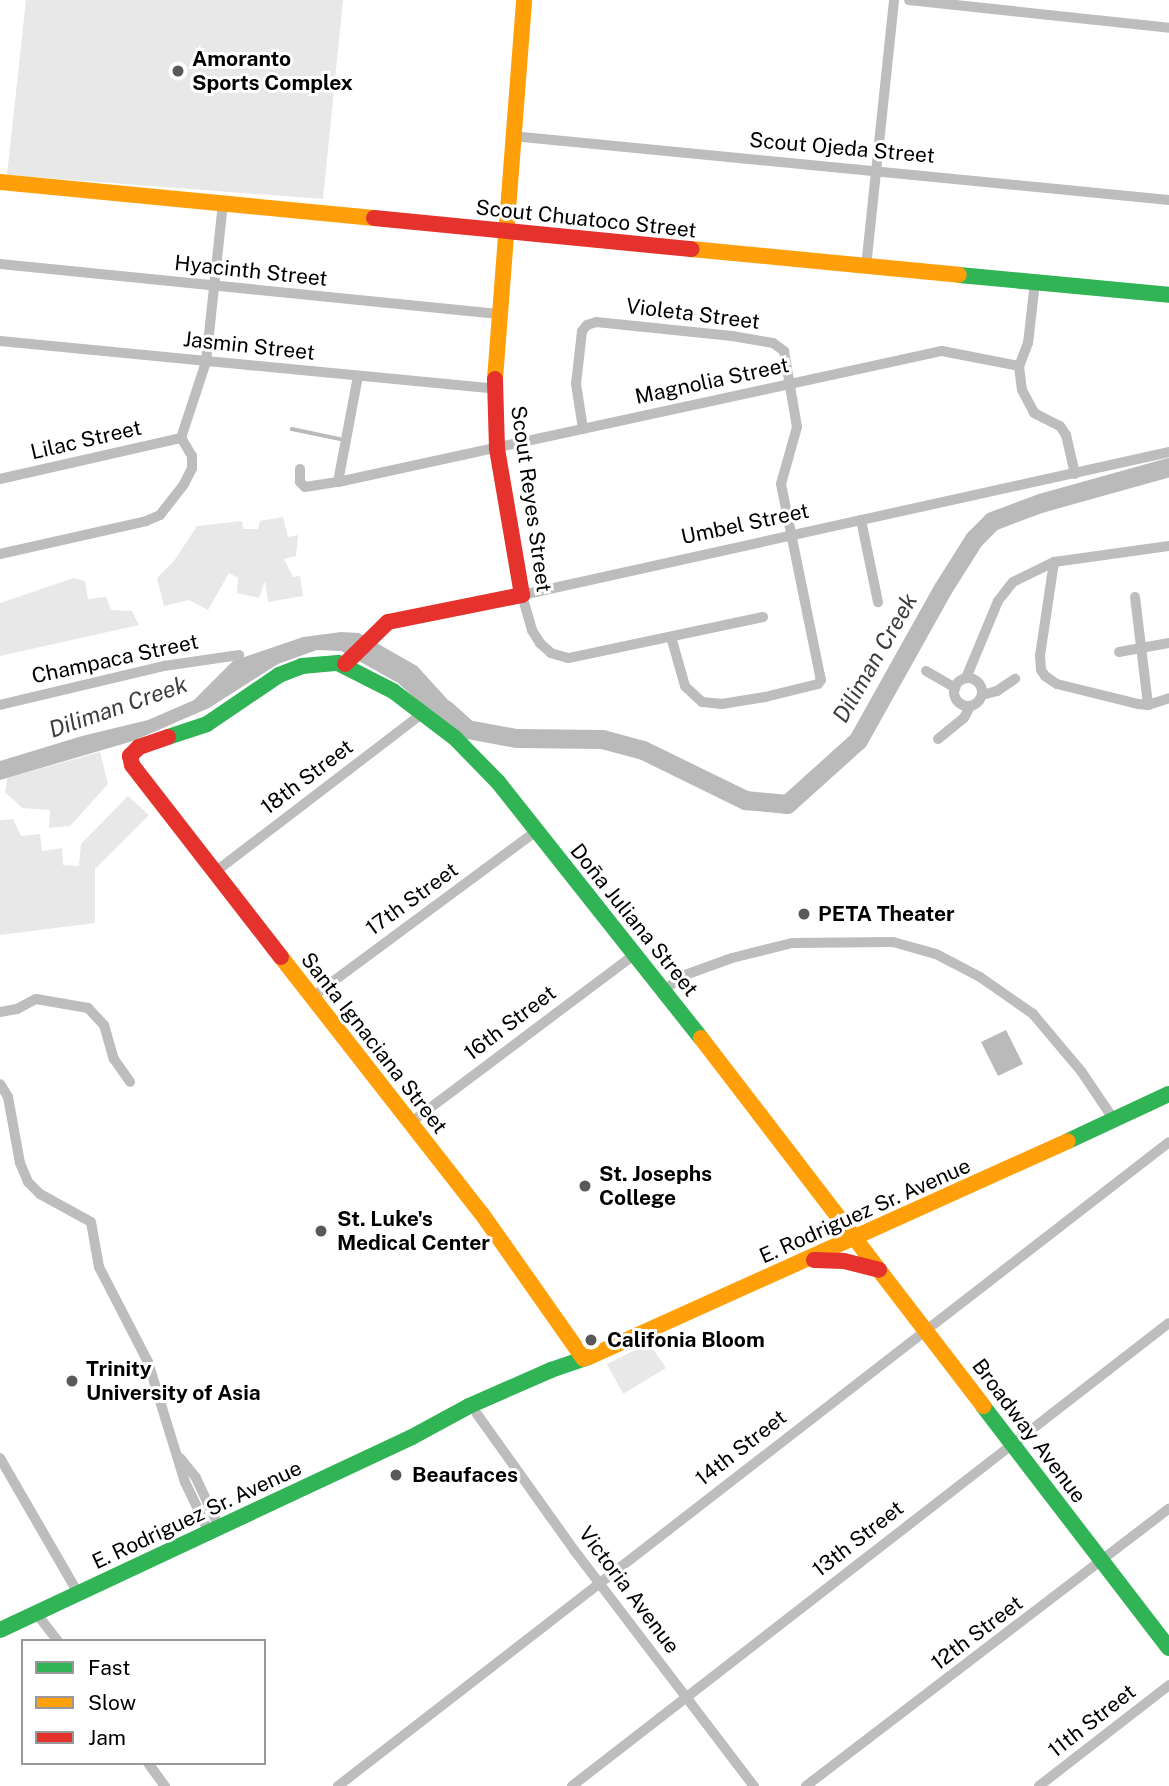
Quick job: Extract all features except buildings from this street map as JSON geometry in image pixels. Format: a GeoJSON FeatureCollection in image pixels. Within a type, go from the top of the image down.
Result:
{"type":"FeatureCollection","features":[{"type":"Feature","properties":{"kind":"street","name":"Scout Reyes Street"},"geometry":{"type":"LineString","coordinates":[[523,0],[494,389],[497,448],[522,595],[532,630],[540,643],[551,653],[568,658],[763,617]]}},
{"type":"Feature","properties":{"kind":"street"},"geometry":{"type":"LineString","coordinates":[[866,267],[894,0]]}},
{"type":"Feature","properties":{"kind":"street"},"geometry":{"type":"LineString","coordinates":[[909,0],[1169,28]]}},
{"type":"Feature","properties":{"kind":"street","name":"Scout Ojeda Street"},"geometry":{"type":"LineString","coordinates":[[512,136],[1169,200]]}},
{"type":"Feature","properties":{"kind":"street","name":"Scout Chuatoco Street"},"geometry":{"type":"LineString","coordinates":[[0,182],[1169,295]]}},
{"type":"Feature","properties":{"kind":"street"},"geometry":{"type":"LineString","coordinates":[[0,554],[146,521],[160,515],[184,484],[191,468],[192,456],[181,438],[206,362],[223,204]]}},
{"type":"Feature","properties":{"kind":"street","name":"Hyacinth Street"},"geometry":{"type":"LineString","coordinates":[[0,264],[499,314]]}},
{"type":"Feature","properties":{"kind":"street"},"geometry":{"type":"LineString","coordinates":[[1035,282],[1028,342],[1019,366],[1022,390],[1034,413],[1060,426],[1066,435],[1075,474]]}},
{"type":"Feature","properties":{"kind":"street","name":"Violeta Street"},"geometry":{"type":"LineString","coordinates":[[583,429],[576,384],[582,331],[587,325],[596,322],[732,336],[780,345],[797,427],[781,484],[821,680],[818,684],[722,704],[702,702],[685,686],[671,637]]}},
{"type":"Feature","properties":{"kind":"street","name":"Jasmin Street"},"geometry":{"type":"LineString","coordinates":[[0,341],[494,389]]}},
{"type":"Feature","properties":{"kind":"street","name":"Magnolia Street"},"geometry":{"type":"LineString","coordinates":[[300,469],[300,482],[305,487],[338,482],[942,351],[1019,366]]}},
{"type":"Feature","properties":{"kind":"street"},"geometry":{"type":"LineString","coordinates":[[338,482],[358,376]]}},
{"type":"Feature","properties":{"kind":"street","name":"Lilac Street"},"geometry":{"type":"LineString","coordinates":[[0,478],[181,438]]}},
{"type":"Feature","properties":{"kind":"street","name":"Umbel Street"},"geometry":{"type":"LineString","coordinates":[[346,662],[387,622],[522,595],[1169,452]]}},
{"type":"Feature","properties":{"kind":"street"},"geometry":{"type":"LineString","coordinates":[[861,520],[878,602]]}},
{"type":"Feature","properties":{"kind":"street"},"geometry":{"type":"LineString","coordinates":[[955,688],[967,678],[998,601],[1013,582],[1054,562],[1169,546]]}},
{"type":"Feature","properties":{"kind":"street"},"geometry":{"type":"LineString","coordinates":[[1054,562],[1040,656],[1045,676],[1057,684],[1148,705],[1169,698]]}},
{"type":"Feature","properties":{"kind":"street"},"geometry":{"type":"LineString","coordinates":[[1135,597],[1148,705]]}},
{"type":"Feature","properties":{"kind":"street"},"geometry":{"type":"LineString","coordinates":[[1119,652],[1169,643]]}},
{"type":"Feature","properties":{"kind":"street","name":"Champaca Street"},"geometry":{"type":"LineString","coordinates":[[0,705],[164,666],[239,655]]}},
{"type":"Feature","properties":{"kind":"street","name":"Doña Juliana Street"},"geometry":{"type":"LineString","coordinates":[[346,662],[423,713],[455,738],[498,782],[535,832],[664,990],[855,1239]]}},
{"type":"Feature","properties":{"kind":"street","name":"Santa Ignaciana Street"},"geometry":{"type":"LineString","coordinates":[[346,662],[302,666],[279,676],[207,724],[139,747],[130,755],[132,765],[482,1214],[580,1361]]}},
{"type":"Feature","properties":{"kind":"street"},"geometry":{"type":"LineString","coordinates":[[926,671],[955,688]]}},
{"type":"Feature","properties":{"kind":"street"},"geometry":{"type":"LineString","coordinates":[[967,678],[981,685],[982,695]]}},
{"type":"Feature","properties":{"kind":"street"},"geometry":{"type":"LineString","coordinates":[[938,739],[964,718],[970,706],[982,695],[997,691],[1015,679]]}},
{"type":"Feature","properties":{"kind":"street"},"geometry":{"type":"LineString","coordinates":[[955,688],[956,699],[970,706]]}},
{"type":"Feature","properties":{"kind":"street","name":"18th Street"},"geometry":{"type":"LineString","coordinates":[[215,872],[423,713]]}},
{"type":"Feature","properties":{"kind":"street","name":"17th Street"},"geometry":{"type":"LineString","coordinates":[[312,997],[535,832]]}},
{"type":"Feature","properties":{"kind":"street"},"geometry":{"type":"LineString","coordinates":[[664,990],[685,975],[732,958],[793,943],[893,942],[936,954],[980,977],[1033,1014],[1081,1071],[1114,1119]]}},
{"type":"Feature","properties":{"kind":"street","name":"16th Street"},"geometry":{"type":"LineString","coordinates":[[410,1123],[634,955]]}},
{"type":"Feature","properties":{"kind":"street"},"geometry":{"type":"LineString","coordinates":[[0,1012],[17,1009],[36,999],[88,1008],[104,1025],[114,1059],[130,1082]]}},
{"type":"Feature","properties":{"kind":"street"},"geometry":{"type":"LineString","coordinates":[[0,1084],[8,1097],[20,1163],[28,1182],[40,1194],[91,1222],[99,1267],[148,1362],[176,1454],[196,1478],[214,1530]]}},
{"type":"Feature","properties":{"kind":"street","name":"E. Rodriguez Sr. Avenue"},"geometry":{"type":"LineString","coordinates":[[0,1630],[412,1437],[469,1406],[551,1370],[580,1361],[808,1260],[1169,1094]]}},
{"type":"Feature","properties":{"kind":"street","name":"14th Street"},"geometry":{"type":"LineString","coordinates":[[338,1786],[924,1329],[1169,1142]]}},
{"type":"Feature","properties":{"kind":"street","name":"Broadway Avenue"},"geometry":{"type":"LineString","coordinates":[[855,1239],[1169,1648]]}},
{"type":"Feature","properties":{"kind":"street"},"geometry":{"type":"LineString","coordinates":[[808,1260],[844,1261],[879,1270]]}},
{"type":"Feature","properties":{"kind":"street","name":"13th Street"},"geometry":{"type":"LineString","coordinates":[[572,1786],[1169,1323]]}},
{"type":"Feature","properties":{"kind":"street","name":"E. Rodriguez Sr. Avenue"},"geometry":{"type":"LineString","coordinates":[[412,1437],[440,1432],[559,1376],[580,1361]]}},
{"type":"Feature","properties":{"kind":"street","name":"Victoria Avenue"},"geometry":{"type":"LineString","coordinates":[[477,1414],[599,1583],[754,1786]]}},
{"type":"Feature","properties":{"kind":"street"},"geometry":{"type":"LineString","coordinates":[[0,1458],[78,1593]]}},
{"type":"Feature","properties":{"kind":"street","name":"12th Street"},"geometry":{"type":"LineString","coordinates":[[806,1786],[1169,1508]]}},
{"type":"Feature","properties":{"kind":"street"},"geometry":{"type":"LineString","coordinates":[[36,1613],[56,1639]]}},
{"type":"Feature","properties":{"kind":"street","name":"11th Street"},"geometry":{"type":"LineString","coordinates":[[1039,1786],[1169,1685]]}},
{"type":"Feature","properties":{"kind":"street"},"geometry":{"type":"LineString","coordinates":[[149,1765],[165,1786]]}},
{"type":"Feature","properties":{"kind":"shaded area","name":"Amoranto Sports Complex"},"geometry":{"type":"Polygon","coordinates":[[[26,0],[343,0],[323,199],[7,175],[26,0]]]}},
{"type":"Feature","properties":{"kind":"shaded area"},"geometry":{"type":"Polygon","coordinates":[[[283,517],[288,537],[298,535],[296,556],[284,559],[293,577],[300,576],[303,596],[268,602],[265,581],[259,598],[237,593],[238,578],[229,573],[208,610],[189,600],[164,606],[157,578],[174,561],[197,526],[242,521],[243,529],[258,529],[260,521],[283,517]]]}},
{"type":"Feature","properties":{"kind":"shaded area"},"geometry":{"type":"Polygon","coordinates":[[[74,578],[85,581],[88,599],[106,597],[111,610],[132,611],[139,625],[0,656],[0,603],[74,578]]]}},
{"type":"Feature","properties":{"kind":"shaded area"},"geometry":{"type":"Polygon","coordinates":[[[341,632],[359,633],[417,666],[468,722],[454,733],[398,683],[341,651],[317,650],[278,664],[209,708],[133,741],[0,780],[0,761],[82,736],[148,720],[194,700],[233,661],[303,637],[341,632]]]}},
{"type":"Feature","properties":{"kind":"shaded area"},"geometry":{"type":"Polygon","coordinates":[[[100,752],[108,784],[70,826],[49,828],[50,810],[22,808],[5,792],[7,778],[100,752]]]}},
{"type":"Feature","properties":{"kind":"shaded area"},"geometry":{"type":"Polygon","coordinates":[[[128,796],[149,815],[95,869],[95,923],[0,935],[0,820],[13,819],[21,836],[40,834],[42,851],[62,848],[63,865],[79,866],[81,844],[128,796]]]}},
{"type":"Feature","properties":{"kind":"shaded area"},"geometry":{"type":"Polygon","coordinates":[[[1006,1030],[1023,1064],[998,1076],[981,1042],[1006,1030]]]}},
{"type":"Feature","properties":{"kind":"shaded area"},"geometry":{"type":"Polygon","coordinates":[[[649,1343],[666,1368],[623,1394],[607,1364],[649,1343]]]}},
{"type":"Feature","properties":{"kind":"waterway"},"geometry":{"type":"LineString","coordinates":[[292,429],[340,439]]}},
{"type":"Feature","properties":{"kind":"waterway","name":"Diliman Creek"},"geometry":{"type":"LineString","coordinates":[[445,709],[467,729],[516,738],[602,739],[643,750],[745,800],[787,804],[858,740],[943,588],[974,539],[992,521],[1040,503],[1169,467]]}},
{"type":"Feature","properties":{"kind":"traffic: fast"},"geometry":{"type":"LineString","coordinates":[[959,275],[1169,295]]}},
{"type":"Feature","properties":{"kind":"traffic: fast"},"geometry":{"type":"LineString","coordinates":[[168,737],[207,724],[279,675],[302,666],[338,663],[393,691],[455,738],[498,782],[701,1038]]}},
{"type":"Feature","properties":{"kind":"traffic: fast"},"geometry":{"type":"LineString","coordinates":[[1068,1141],[1169,1094]]}},
{"type":"Feature","properties":{"kind":"traffic: fast"},"geometry":{"type":"LineString","coordinates":[[0,1630],[412,1437],[469,1406],[551,1370],[589,1357]]}},
{"type":"Feature","properties":{"kind":"traffic: fast"},"geometry":{"type":"LineString","coordinates":[[983,1406],[1169,1648]]}},
{"type":"Feature","properties":{"kind":"traffic: slow"},"geometry":{"type":"LineString","coordinates":[[495,379],[524,0]]}},
{"type":"Feature","properties":{"kind":"traffic: slow"},"geometry":{"type":"LineString","coordinates":[[0,182],[374,218]]}},
{"type":"Feature","properties":{"kind":"traffic: slow"},"geometry":{"type":"LineString","coordinates":[[691,249],[959,275]]}},
{"type":"Feature","properties":{"kind":"traffic: slow"},"geometry":{"type":"LineString","coordinates":[[281,957],[482,1214],[584,1359]]}},
{"type":"Feature","properties":{"kind":"traffic: slow"},"geometry":{"type":"LineString","coordinates":[[701,1038],[983,1406]]}},
{"type":"Feature","properties":{"kind":"traffic: slow"},"geometry":{"type":"LineString","coordinates":[[589,1357],[1068,1141]]}},
{"type":"Feature","properties":{"kind":"traffic: jam"},"geometry":{"type":"LineString","coordinates":[[374,218],[691,249]]}},
{"type":"Feature","properties":{"kind":"traffic: jam"},"geometry":{"type":"LineString","coordinates":[[345,664],[388,622],[522,595],[497,448],[495,379]]}},
{"type":"Feature","properties":{"kind":"traffic: jam"},"geometry":{"type":"LineString","coordinates":[[168,737],[139,747],[130,756],[132,765],[281,957]]}},
{"type":"Feature","properties":{"kind":"traffic: jam"},"geometry":{"type":"LineString","coordinates":[[814,1260],[844,1261],[879,1270]]}},
{"type":"Feature","properties":{"kind":"place","name":"Amoranto Sports Complex"},"geometry":{"type":"Point","coordinates":[178,71]}},
{"type":"Feature","properties":{"kind":"place","name":"PETA Theater"},"geometry":{"type":"Point","coordinates":[804,914]}},
{"type":"Feature","properties":{"kind":"place","name":"St. Josephs College"},"geometry":{"type":"Point","coordinates":[585,1186]}},
{"type":"Feature","properties":{"kind":"place","name":"St. Luke's Medical Center"},"geometry":{"type":"Point","coordinates":[321,1231]}},
{"type":"Feature","properties":{"kind":"place","name":"Califonia Bloom"},"geometry":{"type":"Point","coordinates":[591,1340]}},
{"type":"Feature","properties":{"kind":"place","name":"Trinity University of Asia"},"geometry":{"type":"Point","coordinates":[72,1381]}},
{"type":"Feature","properties":{"kind":"place","name":"Beaufaces"},"geometry":{"type":"Point","coordinates":[396,1475]}}]}
